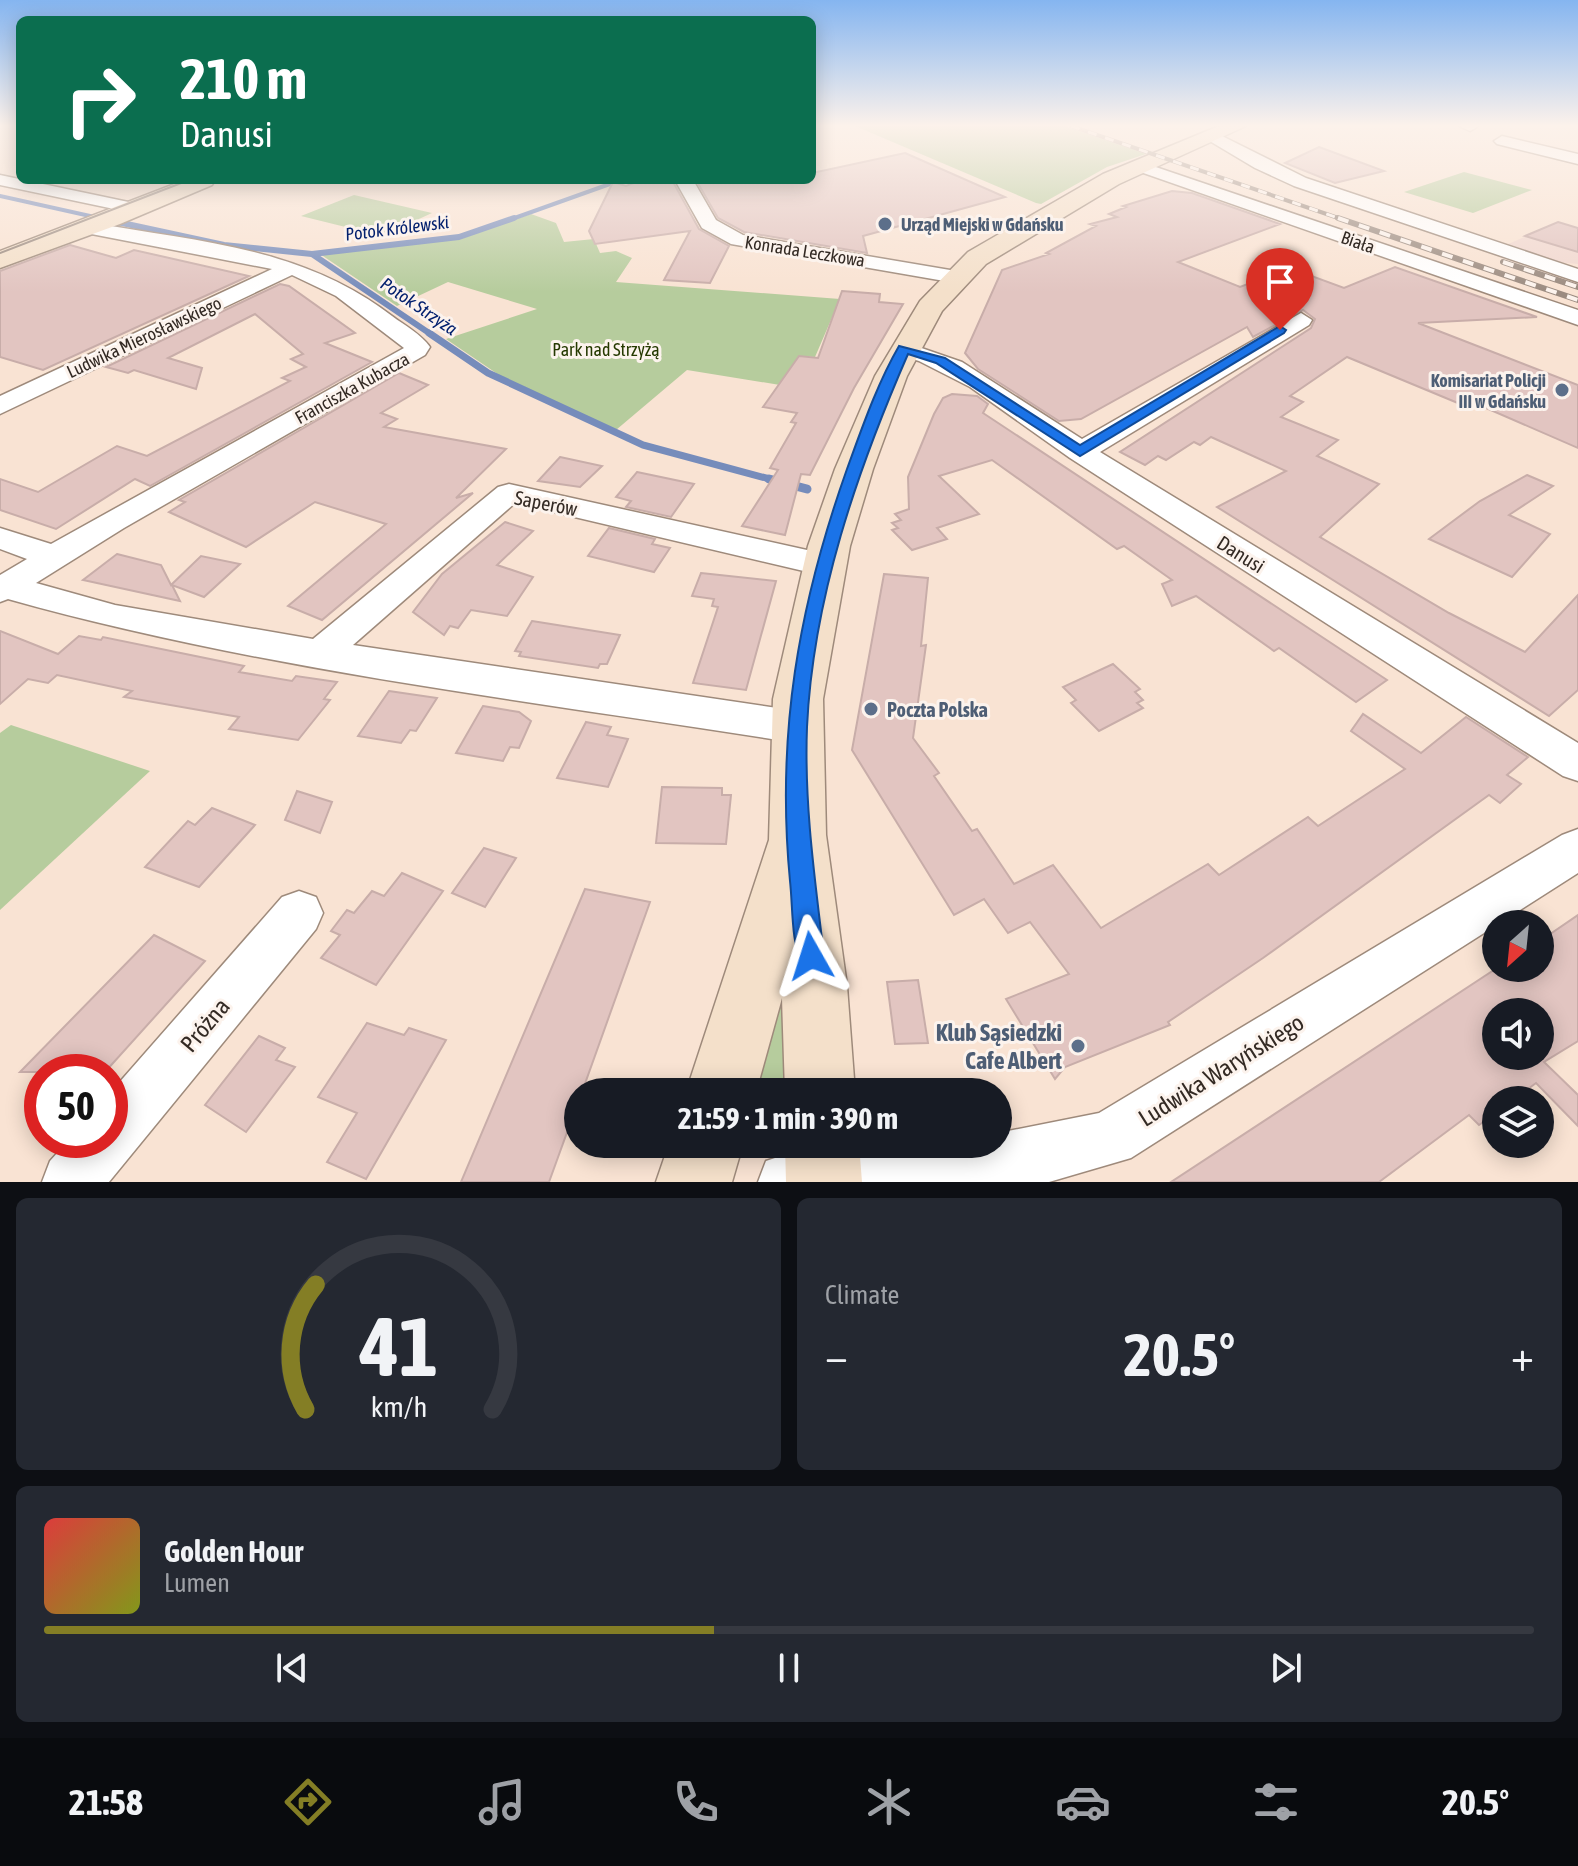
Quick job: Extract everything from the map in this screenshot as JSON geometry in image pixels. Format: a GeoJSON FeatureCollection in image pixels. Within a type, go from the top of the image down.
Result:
{"type":"FeatureCollection","features":[{"type":"Feature","properties":{"kind":"main road"},"geometry":{"type":"LineString","coordinates":[[819,1078],[814,986],[797,835],[797,727],[803,665],[825,565],[854,469],[904,349],[930,307],[956,277],[1003,241],[1111,181]]}},
{"type":"Feature","properties":{"kind":"main road"},"geometry":{"type":"LineString","coordinates":[[0,242],[158,184]]}},
{"type":"Feature","properties":{"kind":"main road"},"geometry":{"type":"LineString","coordinates":[[0,260],[138,209],[195,184]]}},
{"type":"Feature","properties":{"kind":"main road"},"geometry":{"type":"LineString","coordinates":[[725,1078],[797,835]]}},
{"type":"Feature","properties":{"kind":"main road"},"geometry":{"type":"LineString","coordinates":[[694,1182],[702,1158]]}},
{"type":"Feature","properties":{"kind":"street","name":"Biała"},"geometry":{"type":"LineString","coordinates":[[1182,181],[1578,318]]}},
{"type":"Feature","properties":{"kind":"street"},"geometry":{"type":"LineString","coordinates":[[1300,181],[1578,276]]}},
{"type":"Feature","properties":{"kind":"street"},"geometry":{"type":"LineString","coordinates":[[29,184],[138,209]]}},
{"type":"Feature","properties":{"kind":"street","name":"Konrada Leczkowa"},"geometry":{"type":"LineString","coordinates":[[686,184],[709,224],[738,240],[956,277]]}},
{"type":"Feature","properties":{"kind":"street","name":"Franciszka Kubacza"},"geometry":{"type":"LineString","coordinates":[[3,589],[418,347],[333,285],[288,269],[88,228]]}},
{"type":"Feature","properties":{"kind":"street","name":"Ludwika Mierosławskiego"},"geometry":{"type":"LineString","coordinates":[[0,406],[288,269]]}},
{"type":"Feature","properties":{"kind":"street"},"geometry":{"type":"LineString","coordinates":[[1080,452],[1301,320]]}},
{"type":"Feature","properties":{"kind":"street","name":"Danusi"},"geometry":{"type":"LineString","coordinates":[[904,349],[941,361],[1080,452],[1578,764]]}},
{"type":"Feature","properties":{"kind":"street","name":"Saperów"},"geometry":{"type":"LineString","coordinates":[[320,653],[509,493],[825,565]]}},
{"type":"Feature","properties":{"kind":"street"},"geometry":{"type":"LineString","coordinates":[[0,538],[56,557]]}},
{"type":"Feature","properties":{"kind":"street"},"geometry":{"type":"LineString","coordinates":[[3,589],[115,617],[320,653],[797,727]]}},
{"type":"Feature","properties":{"kind":"street","name":"Ludwika Waryńskiego"},"geometry":{"type":"LineString","coordinates":[[814,1170],[905,1174],[1024,1158],[1111,1138],[1578,849]]}},
{"type":"Feature","properties":{"kind":"street","name":"Próżna"},"geometry":{"type":"LineString","coordinates":[[128,1114],[299,913]]}},
{"type":"Feature","properties":{"kind":"street","name":"Próżna"},"geometry":{"type":"LineString","coordinates":[[71,1182],[91,1158]]}},
{"type":"Feature","properties":{"kind":"shaded area"},"geometry":{"type":"Polygon","coordinates":[[[1558,222],[1578,228],[1578,264],[1558,262],[1506,245],[1558,222]]]}},
{"type":"Feature","properties":{"kind":"green space"},"geometry":{"type":"Polygon","coordinates":[[[985,181],[1082,181],[1041,204],[985,181]]]}},
{"type":"Feature","properties":{"kind":"green space"},"geometry":{"type":"Polygon","coordinates":[[[1437,181],[1499,181],[1532,190],[1473,213],[1404,192],[1437,181]]]}},
{"type":"Feature","properties":{"kind":"green space"},"geometry":{"type":"Polygon","coordinates":[[[354,195],[432,213],[382,236],[301,216],[354,195]]]}},
{"type":"Feature","properties":{"kind":"green space","name":"Park nad Strzyżą"},"geometry":{"type":"Polygon","coordinates":[[[531,214],[556,223],[564,242],[594,239],[600,253],[616,251],[632,258],[616,282],[840,299],[815,357],[799,356],[780,385],[687,370],[616,430],[499,375],[446,339],[537,309],[448,282],[397,306],[320,254],[427,242],[478,231],[531,214]]]}},
{"type":"Feature","properties":{"kind":"green space"},"geometry":{"type":"Polygon","coordinates":[[[11,725],[150,771],[0,910],[0,733],[11,725]]]}},
{"type":"Feature","properties":{"kind":"green space"},"geometry":{"type":"Polygon","coordinates":[[[777,940],[792,1078],[743,1078],[777,940]]]}},
{"type":"Feature","properties":{"kind":"building"},"geometry":{"type":"Polygon","coordinates":[[[969,181],[1005,197],[863,236],[867,253],[744,232],[718,218],[698,184],[969,181]]]}},
{"type":"Feature","properties":{"kind":"building"},"geometry":{"type":"Polygon","coordinates":[[[612,184],[674,184],[699,229],[729,246],[710,283],[664,280],[690,231],[595,244],[589,231],[612,184]]]}},
{"type":"Feature","properties":{"kind":"building"},"geometry":{"type":"Polygon","coordinates":[[[1172,191],[1192,193],[1280,224],[1178,262],[1240,287],[1290,268],[1344,288],[1395,267],[1537,317],[1418,323],[1578,385],[1578,448],[1470,401],[1465,406],[1347,357],[1290,396],[1303,402],[1281,417],[1338,440],[1317,456],[1379,484],[1320,537],[1449,613],[1525,652],[1578,595],[1578,690],[1549,716],[1217,507],[1286,471],[1211,437],[1200,445],[1194,442],[1166,460],[1158,456],[1145,465],[1120,452],[1311,328],[1315,319],[1303,310],[1253,337],[1247,327],[1081,419],[1059,421],[978,369],[965,353],[1002,270],[1049,254],[1046,253],[1096,226],[1090,224],[1117,217],[1109,214],[1126,207],[1123,206],[1172,191]]]}},
{"type":"Feature","properties":{"kind":"building"},"geometry":{"type":"Polygon","coordinates":[[[1558,222],[1578,228],[1578,252],[1525,236],[1558,222]]]}},
{"type":"Feature","properties":{"kind":"building"},"geometry":{"type":"Polygon","coordinates":[[[70,245],[116,258],[134,250],[249,276],[43,370],[0,357],[0,271],[70,245]]]}},
{"type":"Feature","properties":{"kind":"building"},"geometry":{"type":"Polygon","coordinates":[[[280,284],[289,286],[355,333],[325,343],[372,362],[150,486],[135,479],[56,529],[0,510],[0,479],[38,492],[117,446],[147,456],[290,381],[282,378],[306,367],[291,359],[303,354],[255,314],[168,358],[202,368],[196,389],[134,370],[128,373],[106,367],[280,284]]]}},
{"type":"Feature","properties":{"kind":"building"},"geometry":{"type":"Polygon","coordinates":[[[842,291],[880,294],[879,302],[903,304],[854,388],[810,475],[801,474],[785,535],[742,526],[778,470],[770,468],[796,423],[791,422],[797,413],[763,407],[799,356],[818,358],[842,291]]]}},
{"type":"Feature","properties":{"kind":"building"},"geometry":{"type":"Polygon","coordinates":[[[399,373],[428,385],[381,413],[397,419],[384,427],[506,449],[456,498],[473,493],[322,620],[288,606],[386,524],[315,502],[246,547],[169,512],[185,502],[179,500],[399,373]]]}},
{"type":"Feature","properties":{"kind":"building"},"geometry":{"type":"Polygon","coordinates":[[[952,394],[977,396],[988,404],[983,413],[1387,680],[1356,702],[1279,648],[1274,651],[1196,596],[1172,606],[1162,584],[1172,580],[1124,546],[1117,549],[992,460],[939,476],[979,514],[937,528],[947,539],[912,550],[892,530],[898,528],[892,523],[901,520],[895,514],[909,509],[908,477],[934,414],[943,398],[952,394]]]}},
{"type":"Feature","properties":{"kind":"building"},"geometry":{"type":"Polygon","coordinates":[[[560,457],[602,466],[580,487],[538,481],[560,457]]]}},
{"type":"Feature","properties":{"kind":"building"},"geometry":{"type":"Polygon","coordinates":[[[637,472],[694,484],[671,517],[626,507],[631,501],[616,497],[637,472]]]}},
{"type":"Feature","properties":{"kind":"building"},"geometry":{"type":"Polygon","coordinates":[[[1527,475],[1553,486],[1509,515],[1550,534],[1512,577],[1429,539],[1480,501],[1527,475]]]}},
{"type":"Feature","properties":{"kind":"building"},"geometry":{"type":"Polygon","coordinates":[[[505,522],[533,531],[497,565],[533,577],[507,616],[471,610],[458,628],[450,626],[444,635],[413,612],[442,574],[505,522]]]}},
{"type":"Feature","properties":{"kind":"building"},"geometry":{"type":"Polygon","coordinates":[[[609,528],[655,539],[652,544],[670,548],[654,572],[588,556],[609,528]]]}},
{"type":"Feature","properties":{"kind":"building"},"geometry":{"type":"Polygon","coordinates":[[[117,554],[161,565],[171,585],[201,556],[240,564],[204,597],[172,585],[180,601],[83,580],[117,554]]]}},
{"type":"Feature","properties":{"kind":"building"},"geometry":{"type":"Polygon","coordinates":[[[701,573],[776,581],[746,690],[693,683],[718,607],[712,606],[714,599],[692,596],[701,573]]]}},
{"type":"Feature","properties":{"kind":"building"},"geometry":{"type":"Polygon","coordinates":[[[884,574],[928,578],[921,646],[926,645],[913,738],[939,773],[934,776],[972,831],[977,829],[1014,884],[1053,865],[1101,928],[1208,864],[1219,875],[1308,817],[1318,826],[1405,769],[1351,731],[1363,714],[1421,753],[1466,717],[1528,757],[1507,775],[1521,784],[1500,803],[1489,795],[1263,958],[1168,1022],[1170,1025],[1065,1067],[1055,1079],[1006,999],[1069,974],[1030,922],[1008,933],[984,899],[954,915],[852,750],[884,574]]]}},
{"type":"Feature","properties":{"kind":"building"},"geometry":{"type":"Polygon","coordinates":[[[532,621],[620,635],[607,664],[600,664],[598,668],[519,656],[521,652],[515,651],[532,621]]]}},
{"type":"Feature","properties":{"kind":"building"},"geometry":{"type":"Polygon","coordinates":[[[0,631],[58,654],[79,636],[101,640],[103,637],[244,666],[239,672],[292,681],[296,676],[337,682],[324,699],[330,700],[298,740],[229,729],[239,717],[124,697],[132,691],[57,675],[48,683],[28,679],[0,704],[0,631]]]}},
{"type":"Feature","properties":{"kind":"building"},"geometry":{"type":"Polygon","coordinates":[[[1113,664],[1140,689],[1135,692],[1143,700],[1137,703],[1143,708],[1099,731],[1071,703],[1076,700],[1063,687],[1113,664]]]}},
{"type":"Feature","properties":{"kind":"building"},"geometry":{"type":"Polygon","coordinates":[[[389,691],[437,698],[416,731],[410,730],[401,743],[358,736],[389,691]]]}},
{"type":"Feature","properties":{"kind":"building"},"geometry":{"type":"Polygon","coordinates":[[[483,706],[519,712],[531,721],[519,748],[510,747],[503,761],[456,753],[483,706]]]}},
{"type":"Feature","properties":{"kind":"building"},"geometry":{"type":"Polygon","coordinates":[[[586,722],[611,727],[607,735],[628,739],[608,787],[557,778],[586,722]]]}},
{"type":"Feature","properties":{"kind":"building"},"geometry":{"type":"Polygon","coordinates":[[[662,787],[722,788],[722,795],[731,795],[726,844],[656,843],[662,787]]]}},
{"type":"Feature","properties":{"kind":"building"},"geometry":{"type":"Polygon","coordinates":[[[297,791],[332,802],[320,833],[285,820],[297,791]]]}},
{"type":"Feature","properties":{"kind":"building"},"geometry":{"type":"Polygon","coordinates":[[[212,808],[255,825],[199,887],[145,867],[188,821],[195,825],[212,808]]]}},
{"type":"Feature","properties":{"kind":"building"},"geometry":{"type":"Polygon","coordinates":[[[484,848],[516,858],[485,907],[452,893],[484,848]]]}},
{"type":"Feature","properties":{"kind":"building"},"geometry":{"type":"Polygon","coordinates":[[[402,873],[443,891],[376,985],[321,958],[340,935],[331,931],[347,910],[354,913],[372,891],[384,896],[402,873]]]}},
{"type":"Feature","properties":{"kind":"building"},"geometry":{"type":"Polygon","coordinates":[[[585,889],[650,902],[587,1078],[564,1078],[564,1141],[549,1182],[461,1182],[585,889]]]}},
{"type":"Feature","properties":{"kind":"building"},"geometry":{"type":"Polygon","coordinates":[[[1578,915],[1578,1041],[1554,1056],[1554,998],[1482,998],[1482,1070],[1552,1070],[1578,1095],[1578,1126],[1554,1101],[1554,1086],[1539,1086],[1536,1083],[1532,1086],[1482,1086],[1482,1123],[1479,1125],[1469,1115],[1379,1182],[1171,1182],[1482,978],[1482,982],[1554,982],[1554,931],[1578,915]]]}},
{"type":"Feature","properties":{"kind":"building"},"geometry":{"type":"Polygon","coordinates":[[[154,935],[205,961],[121,1054],[38,1054],[154,935]]]}},
{"type":"Feature","properties":{"kind":"building"},"geometry":{"type":"Polygon","coordinates":[[[918,980],[928,1043],[895,1044],[887,982],[918,980]]]}},
{"type":"Feature","properties":{"kind":"building"},"geometry":{"type":"Polygon","coordinates":[[[367,1023],[404,1035],[409,1028],[446,1040],[366,1179],[327,1162],[357,1113],[318,1097],[367,1023]]]}},
{"type":"Feature","properties":{"kind":"building"},"geometry":{"type":"Polygon","coordinates":[[[259,1036],[285,1048],[276,1060],[295,1067],[246,1132],[205,1105],[259,1036]]]}},
{"type":"Feature","properties":{"kind":"waterway","name":"Potok Królewski"},"geometry":{"type":"LineString","coordinates":[[509,220],[610,184]]}},
{"type":"Feature","properties":{"kind":"waterway","name":"Potok Strzyża"},"geometry":{"type":"LineString","coordinates":[[0,196],[99,218]]}},
{"type":"Feature","properties":{"kind":"waterway","name":"Potok Strzyża"},"geometry":{"type":"LineString","coordinates":[[99,218],[224,245],[312,254]]}},
{"type":"Feature","properties":{"kind":"waterway","name":"Potok Strzyża"},"geometry":{"type":"LineString","coordinates":[[99,218],[108,220]]}},
{"type":"Feature","properties":{"kind":"waterway","name":"Potok Królewski"},"geometry":{"type":"LineString","coordinates":[[312,254],[459,237],[514,218]]}},
{"type":"Feature","properties":{"kind":"waterway","name":"Potok Strzyża"},"geometry":{"type":"LineString","coordinates":[[312,254],[432,335]]}},
{"type":"Feature","properties":{"kind":"waterway","name":"Potok Strzyża"},"geometry":{"type":"LineString","coordinates":[[429,333],[488,373],[643,445],[777,481]]}},
{"type":"Feature","properties":{"kind":"waterway","name":"Potok Strzyża"},"geometry":{"type":"LineString","coordinates":[[769,479],[807,489]]}},
{"type":"Feature","properties":{"kind":"tram line"},"geometry":{"type":"LineString","coordinates":[[0,253],[179,184]]}},
{"type":"Feature","properties":{"kind":"railway"},"geometry":{"type":"LineString","coordinates":[[1231,181],[1344,220]]}},
{"type":"Feature","properties":{"kind":"railway"},"geometry":{"type":"LineString","coordinates":[[1338,218],[1578,300]]}},
{"type":"Feature","properties":{"kind":"railway"},"geometry":{"type":"LineString","coordinates":[[1503,262],[1578,287]]}},
{"type":"Feature","properties":{"kind":"place","name":"Urząd Miejski w Gdańsku"},"geometry":{"type":"Point","coordinates":[885,224]}},
{"type":"Feature","properties":{"kind":"place","name":"Komisariat Policji III w Gdańsku"},"geometry":{"type":"Point","coordinates":[1562,390]}},
{"type":"Feature","properties":{"kind":"place","name":"Poczta Polska"},"geometry":{"type":"Point","coordinates":[871,709]}},
{"type":"Feature","properties":{"kind":"place","name":"Klub Sąsiedzki Cafe Albert"},"geometry":{"type":"Point","coordinates":[1078,1046]}},
{"type":"Feature","properties":{"kind":"route"},"geometry":{"type":"LineString","coordinates":[[811,956],[797,835],[797,727],[803,665],[829,546],[874,415],[904,349],[941,361],[1080,452],[1280,330]]}}]}
